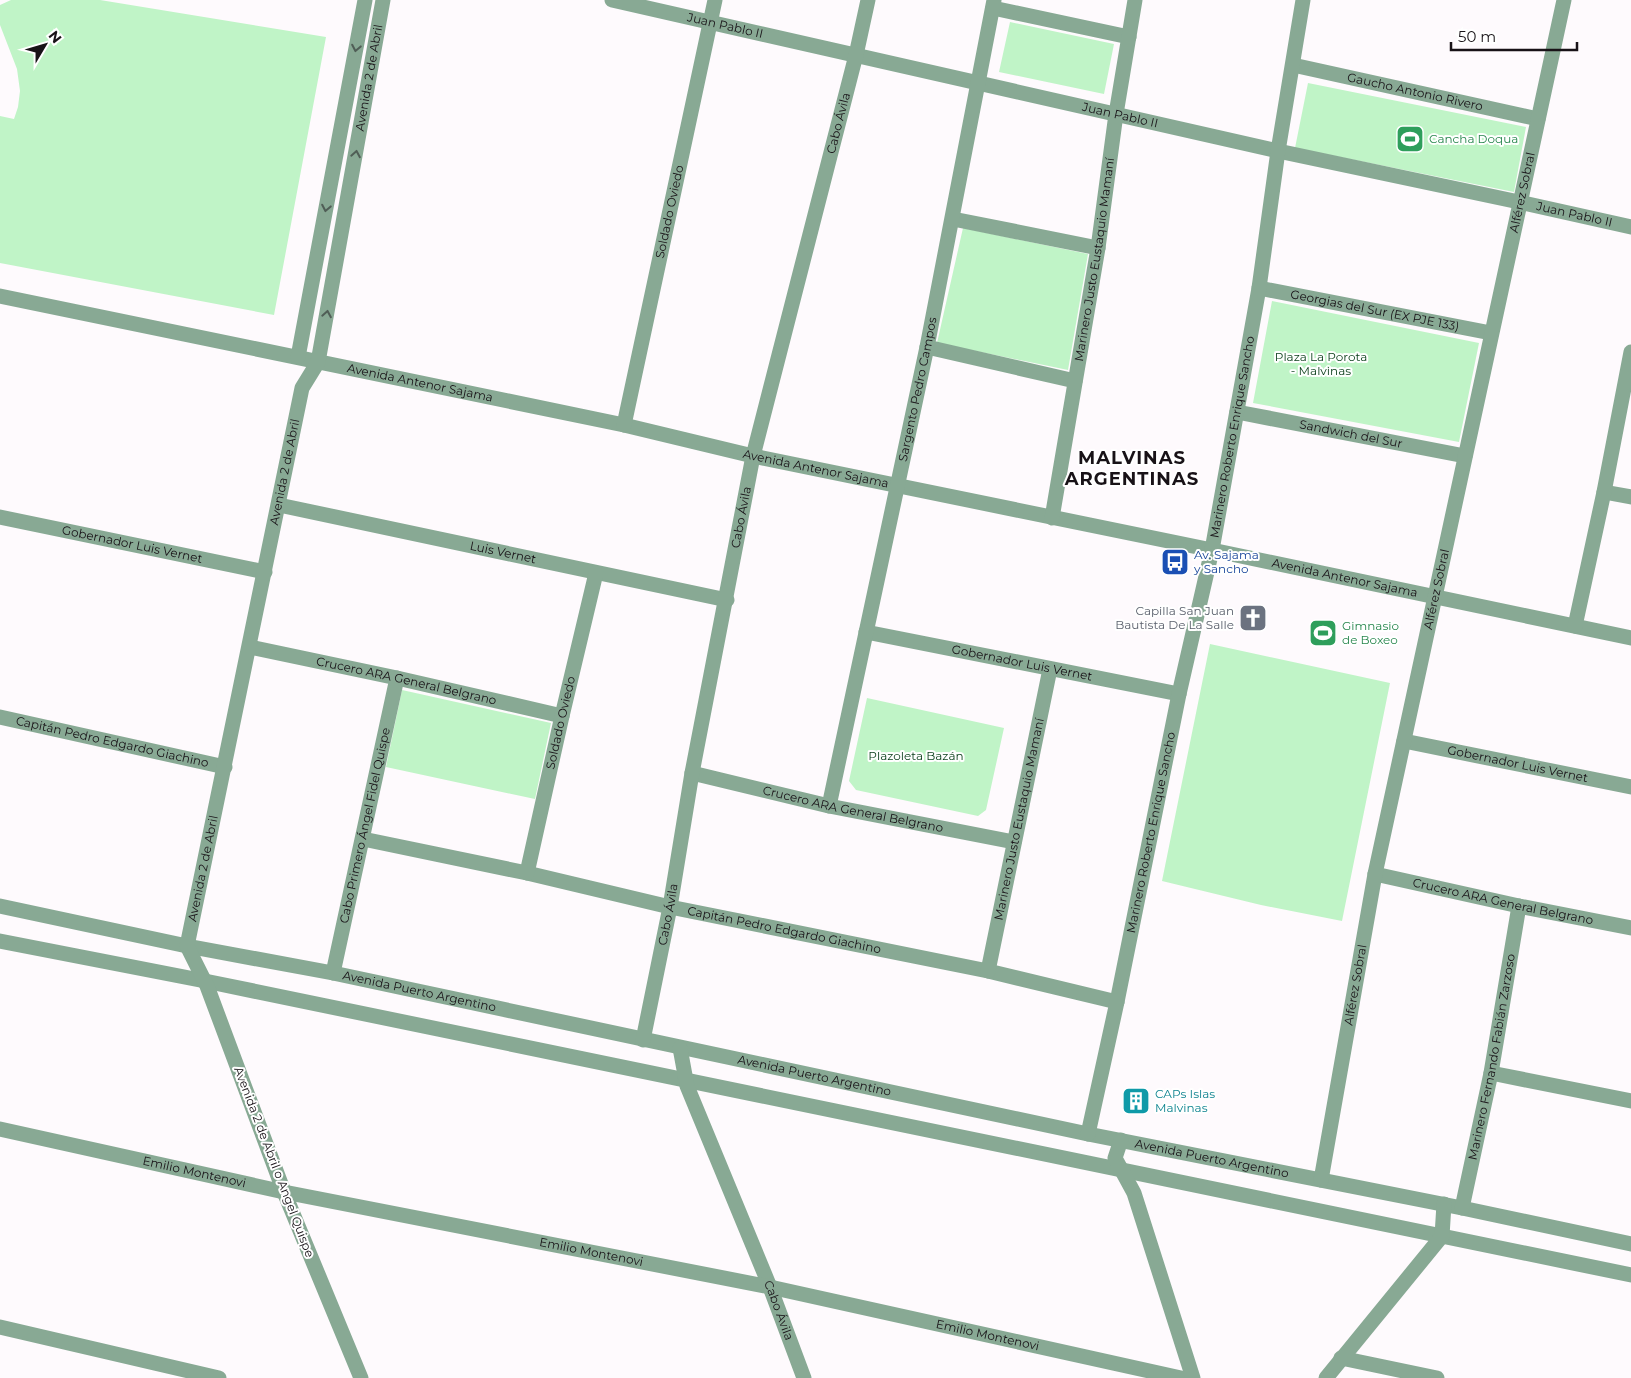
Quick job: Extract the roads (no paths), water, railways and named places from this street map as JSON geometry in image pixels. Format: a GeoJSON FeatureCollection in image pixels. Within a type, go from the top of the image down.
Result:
{"type":"FeatureCollection","features":[{"type":"Feature","properties":{"kind":"street","name":"Avenida 2 de Abril"},"geometry":{"type":"LineString","coordinates":[[298,357],[365,0]]}},
{"type":"Feature","properties":{"kind":"street","name":"Avenida 2 de Abril"},"geometry":{"type":"LineString","coordinates":[[187,946],[302,388],[318,362],[383,0]]}},
{"type":"Feature","properties":{"kind":"street","name":"Juan Pablo II"},"geometry":{"type":"LineString","coordinates":[[612,0],[1278,151],[1631,227]]}},
{"type":"Feature","properties":{"kind":"street","name":"Soldado Oviedo"},"geometry":{"type":"LineString","coordinates":[[624,425],[715,0]]}},
{"type":"Feature","properties":{"kind":"street","name":"Cabo Ávila"},"geometry":{"type":"LineString","coordinates":[[643,1040],[670,907],[692,773],[727,600],[753,456],[856,55],[868,0]]}},
{"type":"Feature","properties":{"kind":"street","name":"Marinero Justo Eustaquio Mamaní"},"geometry":{"type":"LineString","coordinates":[[1052,518],[1098,248],[1116,114],[1135,0]]}},
{"type":"Feature","properties":{"kind":"street","name":"Marinero Roberto Enrique Sancho"},"geometry":{"type":"LineString","coordinates":[[1088,1134],[1117,1002],[1178,694],[1212,550],[1259,288],[1278,151],[1303,0]]}},
{"type":"Feature","properties":{"kind":"street","name":"Alférez Sobral"},"geometry":{"type":"LineString","coordinates":[[1321,1180],[1375,874],[1564,0]]}},
{"type":"Feature","properties":{"kind":"street"},"geometry":{"type":"LineString","coordinates":[[994,4],[1129,37]]}},
{"type":"Feature","properties":{"kind":"street","name":"Sargento Pedro Campos"},"geometry":{"type":"LineString","coordinates":[[829,806],[927,347],[994,4]]}},
{"type":"Feature","properties":{"kind":"street","name":"Gaucho Antonio Rivero"},"geometry":{"type":"LineString","coordinates":[[1293,65],[1538,119]]}},
{"type":"Feature","properties":{"kind":"street"},"geometry":{"type":"LineString","coordinates":[[953,219],[1098,248]]}},
{"type":"Feature","properties":{"kind":"street","name":"Georgias del Sur (EX PJE 133)"},"geometry":{"type":"LineString","coordinates":[[1259,288],[1491,333]]}},
{"type":"Feature","properties":{"kind":"street","name":"Avenida Antenor Sajama"},"geometry":{"type":"LineString","coordinates":[[0,296],[624,425],[753,456],[1631,638]]}},
{"type":"Feature","properties":{"kind":"street"},"geometry":{"type":"LineString","coordinates":[[927,347],[1075,381]]}},
{"type":"Feature","properties":{"kind":"street"},"geometry":{"type":"LineString","coordinates":[[1575,626],[1630,359]]}},
{"type":"Feature","properties":{"kind":"street","name":"Sandwich del Sur"},"geometry":{"type":"LineString","coordinates":[[1237,412],[1465,456]]}},
{"type":"Feature","properties":{"kind":"street"},"geometry":{"type":"LineString","coordinates":[[1604,492],[1631,497]]}},
{"type":"Feature","properties":{"kind":"street","name":"Luis Vernet"},"geometry":{"type":"LineString","coordinates":[[279,505],[727,600]]}},
{"type":"Feature","properties":{"kind":"street","name":"Gobernador Luis Vernet"},"geometry":{"type":"LineString","coordinates":[[0,517],[265,572]]}},
{"type":"Feature","properties":{"kind":"street","name":"Soldado Oviedo"},"geometry":{"type":"LineString","coordinates":[[527,874],[596,573]]}},
{"type":"Feature","properties":{"kind":"street","name":"Gobernador Luis Vernet"},"geometry":{"type":"LineString","coordinates":[[866,632],[1178,694]]}},
{"type":"Feature","properties":{"kind":"street","name":"Crucero ARA General Belgrano"},"geometry":{"type":"LineString","coordinates":[[250,647],[398,678],[562,716]]}},
{"type":"Feature","properties":{"kind":"street","name":"Marinero Justo Eustaquio Mamaní"},"geometry":{"type":"LineString","coordinates":[[988,970],[1050,669]]}},
{"type":"Feature","properties":{"kind":"street","name":"Cabo Primero Ángel Fidel Quispe"},"geometry":{"type":"LineString","coordinates":[[333,973],[398,678]]}},
{"type":"Feature","properties":{"kind":"street","name":"Capitán Pedro Edgardo Giachino"},"geometry":{"type":"LineString","coordinates":[[0,717],[225,767]]}},
{"type":"Feature","properties":{"kind":"street","name":"Gobernador Luis Vernet"},"geometry":{"type":"LineString","coordinates":[[1404,741],[1631,787]]}},
{"type":"Feature","properties":{"kind":"street","name":"Crucero ARA General Belgrano"},"geometry":{"type":"LineString","coordinates":[[692,773],[829,806],[1014,842]]}},
{"type":"Feature","properties":{"kind":"street","name":"Capitán Pedro Edgardo Giachino"},"geometry":{"type":"LineString","coordinates":[[363,839],[670,907],[988,970],[1117,1002]]}},
{"type":"Feature","properties":{"kind":"street","name":"Crucero ARA General Belgrano"},"geometry":{"type":"LineString","coordinates":[[1375,874],[1519,906],[1631,928]]}},
{"type":"Feature","properties":{"kind":"street","name":"Avenida Puerto Argentino"},"geometry":{"type":"LineString","coordinates":[[0,906],[187,946],[333,973],[1088,1134],[1444,1204],[1631,1244]]}},
{"type":"Feature","properties":{"kind":"street","name":"Marinero Fernando Fabián Zarzoso"},"geometry":{"type":"LineString","coordinates":[[1462,1208],[1491,1073],[1519,906]]}},
{"type":"Feature","properties":{"kind":"street"},"geometry":{"type":"LineString","coordinates":[[0,941],[205,981],[1631,1275]]}},
{"type":"Feature","properties":{"kind":"street","name":"Avenida 2 de Abril o Angel Quispe"},"geometry":{"type":"LineString","coordinates":[[187,946],[205,981],[284,1192],[361,1378]]}},
{"type":"Feature","properties":{"kind":"street","name":"Cabo Ávila"},"geometry":{"type":"LineString","coordinates":[[680,1048],[687,1086],[770,1287],[804,1378]]}},
{"type":"Feature","properties":{"kind":"street"},"geometry":{"type":"LineString","coordinates":[[1491,1073],[1631,1101]]}},
{"type":"Feature","properties":{"kind":"street","name":"Emilio Montenovi"},"geometry":{"type":"LineString","coordinates":[[0,1129],[284,1192],[770,1287],[1181,1378]]}},
{"type":"Feature","properties":{"kind":"street"},"geometry":{"type":"LineString","coordinates":[[1121,1140],[1115,1158],[1134,1193],[1193,1378]]}},
{"type":"Feature","properties":{"kind":"street"},"geometry":{"type":"LineString","coordinates":[[1326,1378],[1442,1236],[1444,1204]]}},
{"type":"Feature","properties":{"kind":"street"},"geometry":{"type":"LineString","coordinates":[[0,1327],[219,1378]]}},
{"type":"Feature","properties":{"kind":"street"},"geometry":{"type":"LineString","coordinates":[[1341,1358],[1437,1378]]}},
{"type":"Feature","properties":{"kind":"place","name":"Cancha Doqua"},"geometry":{"type":"Point","coordinates":[1410,139]}},
{"type":"Feature","properties":{"kind":"place","name":"Av. Sajama y Sancho"},"geometry":{"type":"Point","coordinates":[1175,562]}},
{"type":"Feature","properties":{"kind":"place","name":"Capilla San Juan Bautista De La Salle"},"geometry":{"type":"Point","coordinates":[1253,618]}},
{"type":"Feature","properties":{"kind":"place","name":"Gimnasio de Boxeo"},"geometry":{"type":"Point","coordinates":[1323,633]}},
{"type":"Feature","properties":{"kind":"place","name":"CAPs Islas Malvinas"},"geometry":{"type":"Point","coordinates":[1136,1101]}},
{"type":"Feature","properties":{"kind":"district","name":"MALVINAS ARGENTINAS"},"geometry":{"type":"Point","coordinates":[1132,468]}},
{"type":"Feature","properties":{"kind":"park label","name":"Plaza La Porota - Malvinas"},"geometry":{"type":"Point","coordinates":[1321,364]}},
{"type":"Feature","properties":{"kind":"park label","name":"Plazoleta Bazán"},"geometry":{"type":"Point","coordinates":[916,756]}}]}
